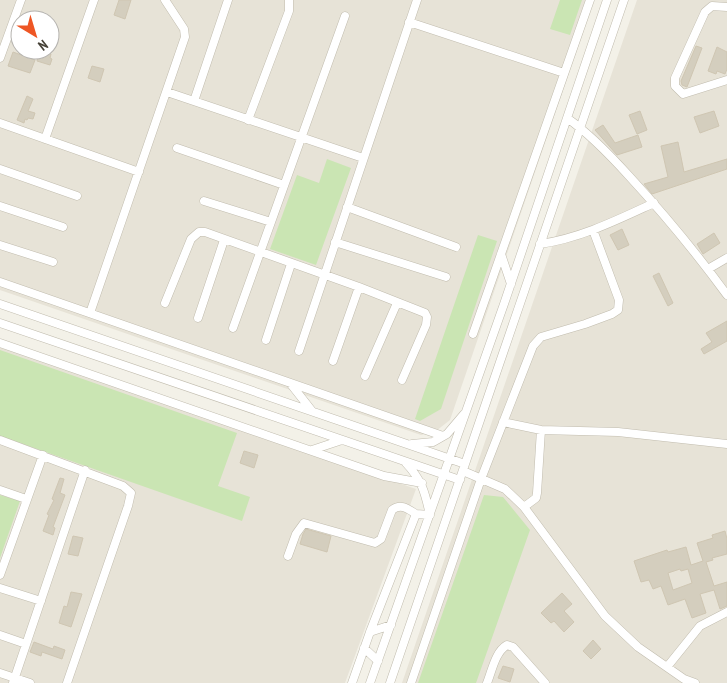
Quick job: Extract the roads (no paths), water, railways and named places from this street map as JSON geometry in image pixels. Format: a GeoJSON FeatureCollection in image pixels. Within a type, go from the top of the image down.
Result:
{"type":"FeatureCollection","features":[{"type":"Feature","properties":{"kind":"street"},"geometry":{"type":"LineString","coordinates":[[0,58],[21,0]]}},
{"type":"Feature","properties":{"kind":"street"},"geometry":{"type":"LineString","coordinates":[[45,139],[94,0]]}},
{"type":"Feature","properties":{"kind":"street"},"geometry":{"type":"LineString","coordinates":[[90,313],[186,37],[184,29],[166,0]]}},
{"type":"Feature","properties":{"kind":"street"},"geometry":{"type":"LineString","coordinates":[[194,101],[228,0]]}},
{"type":"Feature","properties":{"kind":"street"},"geometry":{"type":"LineString","coordinates":[[248,120],[289,11],[289,0]]}},
{"type":"Feature","properties":{"kind":"street"},"geometry":{"type":"LineString","coordinates":[[299,351],[417,0]]}},
{"type":"Feature","properties":{"kind":"street"},"geometry":{"type":"LineString","coordinates":[[473,334],[590,0]]}},
{"type":"Feature","properties":{"kind":"street"},"geometry":{"type":"LineString","coordinates":[[370,683],[511,284],[607,0]]}},
{"type":"Feature","properties":{"kind":"street"},"geometry":{"type":"LineString","coordinates":[[390,683],[624,0]]}},
{"type":"Feature","properties":{"kind":"street"},"geometry":{"type":"LineString","coordinates":[[727,7],[712,6],[705,12],[675,78],[675,86],[683,94],[727,80]]}},
{"type":"Feature","properties":{"kind":"street"},"geometry":{"type":"LineString","coordinates":[[233,328],[344,16]]}},
{"type":"Feature","properties":{"kind":"street"},"geometry":{"type":"LineString","coordinates":[[409,22],[564,73]]}},
{"type":"Feature","properties":{"kind":"street"},"geometry":{"type":"LineString","coordinates":[[167,92],[363,158]]}},
{"type":"Feature","properties":{"kind":"street"},"geometry":{"type":"LineString","coordinates":[[567,118],[613,159],[654,203],[727,296]]}},
{"type":"Feature","properties":{"kind":"street"},"geometry":{"type":"LineString","coordinates":[[0,123],[139,172]]}},
{"type":"Feature","properties":{"kind":"street"},"geometry":{"type":"LineString","coordinates":[[177,148],[284,185]]}},
{"type":"Feature","properties":{"kind":"street"},"geometry":{"type":"LineString","coordinates":[[0,169],[77,196]]}},
{"type":"Feature","properties":{"kind":"street"},"geometry":{"type":"LineString","coordinates":[[204,201],[271,222]]}},
{"type":"Feature","properties":{"kind":"street"},"geometry":{"type":"LineString","coordinates":[[540,244],[566,240],[654,203]]}},
{"type":"Feature","properties":{"kind":"street"},"geometry":{"type":"LineString","coordinates":[[0,206],[62,227]]}},
{"type":"Feature","properties":{"kind":"street"},"geometry":{"type":"LineString","coordinates":[[347,207],[456,247]]}},
{"type":"Feature","properties":{"kind":"street"},"geometry":{"type":"LineString","coordinates":[[411,683],[482,479],[537,340],[545,335],[585,324],[618,310],[619,300],[593,230]]}},
{"type":"Feature","properties":{"kind":"street"},"geometry":{"type":"LineString","coordinates":[[165,303],[191,239],[199,232],[205,232],[359,287],[425,314],[427,321],[402,380]]}},
{"type":"Feature","properties":{"kind":"street"},"geometry":{"type":"LineString","coordinates":[[198,318],[224,240]]}},
{"type":"Feature","properties":{"kind":"street"},"geometry":{"type":"LineString","coordinates":[[335,242],[446,277]]}},
{"type":"Feature","properties":{"kind":"street"},"geometry":{"type":"LineString","coordinates":[[0,245],[53,262]]}},
{"type":"Feature","properties":{"kind":"street"},"geometry":{"type":"LineString","coordinates":[[501,254],[511,284]]}},
{"type":"Feature","properties":{"kind":"street"},"geometry":{"type":"LineString","coordinates":[[708,270],[727,258]]}},
{"type":"Feature","properties":{"kind":"street"},"geometry":{"type":"LineString","coordinates":[[266,340],[292,264]]}},
{"type":"Feature","properties":{"kind":"street"},"geometry":{"type":"LineString","coordinates":[[0,282],[443,436]]}},
{"type":"Feature","properties":{"kind":"street"},"geometry":{"type":"LineString","coordinates":[[333,361],[359,287]]}},
{"type":"Feature","properties":{"kind":"street"},"geometry":{"type":"LineString","coordinates":[[366,376],[397,303]]}},
{"type":"Feature","properties":{"kind":"street"},"geometry":{"type":"LineString","coordinates":[[0,304],[450,458],[482,479],[505,489],[524,507],[605,616],[638,647],[691,682]]}},
{"type":"Feature","properties":{"kind":"street"},"geometry":{"type":"LineString","coordinates":[[0,323],[460,480]]}},
{"type":"Feature","properties":{"kind":"street"},"geometry":{"type":"LineString","coordinates":[[0,343],[384,476],[422,483]]}},
{"type":"Feature","properties":{"kind":"street"},"geometry":{"type":"LineString","coordinates":[[290,383],[312,410]]}},
{"type":"Feature","properties":{"kind":"street"},"geometry":{"type":"LineString","coordinates":[[410,444],[432,442],[447,434],[466,412]]}},
{"type":"Feature","properties":{"kind":"street"},"geometry":{"type":"LineString","coordinates":[[503,422],[541,430],[618,432],[727,444]]}},
{"type":"Feature","properties":{"kind":"street"},"geometry":{"type":"LineString","coordinates":[[524,507],[536,498],[541,430]]}},
{"type":"Feature","properties":{"kind":"street"},"geometry":{"type":"LineString","coordinates":[[0,440],[85,470],[124,486],[131,493],[67,683]]}},
{"type":"Feature","properties":{"kind":"street"},"geometry":{"type":"LineString","coordinates":[[312,450],[342,440]]}},
{"type":"Feature","properties":{"kind":"street"},"geometry":{"type":"LineString","coordinates":[[0,575],[43,455]]}},
{"type":"Feature","properties":{"kind":"street"},"geometry":{"type":"LineString","coordinates":[[404,461],[422,483],[430,515]]}},
{"type":"Feature","properties":{"kind":"street"},"geometry":{"type":"LineString","coordinates":[[14,680],[85,470]]}},
{"type":"Feature","properties":{"kind":"street"},"geometry":{"type":"LineString","coordinates":[[0,490],[26,499]]}},
{"type":"Feature","properties":{"kind":"street"},"geometry":{"type":"LineString","coordinates":[[288,556],[296,534],[304,523],[375,544],[381,539],[392,510],[400,506],[416,514],[430,515]]}},
{"type":"Feature","properties":{"kind":"street"},"geometry":{"type":"LineString","coordinates":[[352,683],[416,514]]}},
{"type":"Feature","properties":{"kind":"street"},"geometry":{"type":"LineString","coordinates":[[0,588],[41,601]]}},
{"type":"Feature","properties":{"kind":"street"},"geometry":{"type":"LineString","coordinates":[[667,667],[700,626],[727,612]]}},
{"type":"Feature","properties":{"kind":"street"},"geometry":{"type":"LineString","coordinates":[[370,632],[391,625]]}},
{"type":"Feature","properties":{"kind":"street"},"geometry":{"type":"LineString","coordinates":[[0,635],[26,644]]}},
{"type":"Feature","properties":{"kind":"street"},"geometry":{"type":"LineString","coordinates":[[487,683],[497,657],[502,648],[507,645],[513,647],[545,683]]}},
{"type":"Feature","properties":{"kind":"street"},"geometry":{"type":"LineString","coordinates":[[364,648],[378,661]]}},
{"type":"Feature","properties":{"kind":"street"},"geometry":{"type":"LineString","coordinates":[[0,673],[14,680],[30,683]]}}]}
